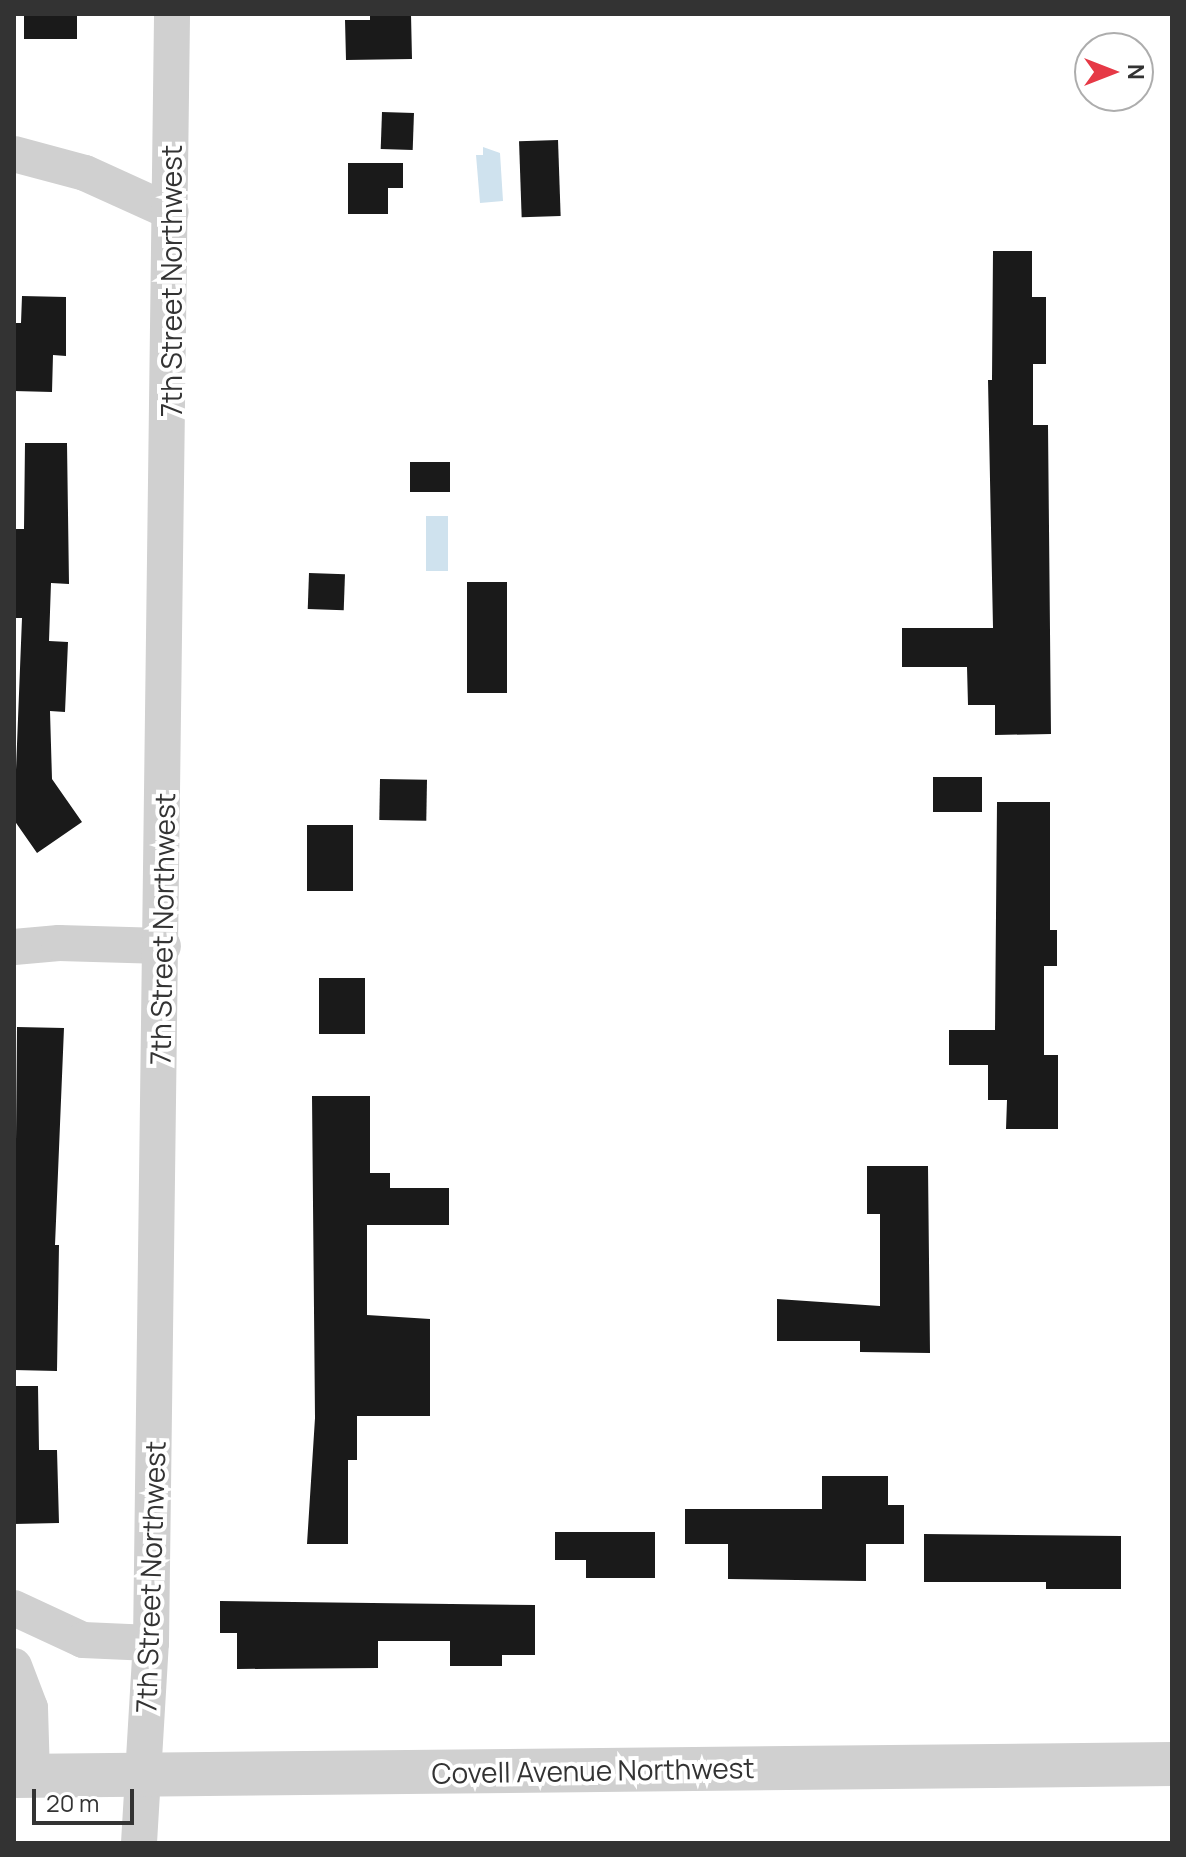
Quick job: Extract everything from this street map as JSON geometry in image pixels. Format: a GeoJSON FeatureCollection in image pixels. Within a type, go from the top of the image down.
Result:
{"type":"FeatureCollection","features":[{"type":"Feature","properties":{"kind":"street","name":"7th Street Northwest"},"geometry":{"type":"LineString","coordinates":[[139,1843],[140,1774],[151,1643],[163,946],[172,14]]}},
{"type":"Feature","properties":{"kind":"street"},"geometry":{"type":"LineString","coordinates":[[14,154],[85,173],[171,212]]}},
{"type":"Feature","properties":{"kind":"street"},"geometry":{"type":"LineString","coordinates":[[14,947],[59,943],[163,946]]}},
{"type":"Feature","properties":{"kind":"street"},"geometry":{"type":"LineString","coordinates":[[14,1608],[83,1640],[151,1643]]}},
{"type":"Feature","properties":{"kind":"street"},"geometry":{"type":"LineString","coordinates":[[14,1666],[30,1708],[23,1776]]}},
{"type":"Feature","properties":{"kind":"street","name":"Covell Avenue Northwest"},"geometry":{"type":"LineString","coordinates":[[23,1776],[1172,1764]]}},
{"type":"Feature","properties":{"kind":"water"},"geometry":{"type":"Polygon","coordinates":[[[483,147],[500,153],[503,201],[480,203],[476,155],[483,155],[483,147]]]}},
{"type":"Feature","properties":{"kind":"water"},"geometry":{"type":"Polygon","coordinates":[[[426,516],[448,516],[448,571],[426,571],[426,516]]]}},
{"type":"Feature","properties":{"kind":"building"},"geometry":{"type":"Polygon","coordinates":[[[24,14],[77,14],[77,39],[24,39],[24,14]]]}},
{"type":"Feature","properties":{"kind":"building"},"geometry":{"type":"Polygon","coordinates":[[[370,14],[411,14],[412,59],[346,60],[345,20],[370,20],[370,14]]]}},
{"type":"Feature","properties":{"kind":"building"},"geometry":{"type":"Polygon","coordinates":[[[382,112],[414,113],[413,150],[381,149],[382,112]]]}},
{"type":"Feature","properties":{"kind":"building"},"geometry":{"type":"Polygon","coordinates":[[[558,140],[561,216],[522,217],[519,141],[558,140]]]}},
{"type":"Feature","properties":{"kind":"building"},"geometry":{"type":"Polygon","coordinates":[[[348,163],[403,163],[403,188],[388,188],[388,214],[348,214],[348,163]]]}},
{"type":"Feature","properties":{"kind":"building"},"geometry":{"type":"Polygon","coordinates":[[[993,251],[1032,251],[1032,297],[1046,297],[1046,364],[1033,364],[1033,425],[1048,425],[1051,734],[995,735],[995,705],[968,705],[967,667],[902,667],[902,628],[993,628],[988,380],[992,380],[993,251]]]}},
{"type":"Feature","properties":{"kind":"building"},"geometry":{"type":"Polygon","coordinates":[[[22,296],[66,297],[66,356],[53,355],[52,392],[14,391],[14,323],[21,323],[22,296]]]}},
{"type":"Feature","properties":{"kind":"building"},"geometry":{"type":"Polygon","coordinates":[[[25,443],[67,443],[69,584],[51,583],[49,641],[68,642],[65,712],[50,711],[52,779],[82,822],[37,853],[14,820],[22,618],[14,618],[14,529],[24,529],[25,443]]]}},
{"type":"Feature","properties":{"kind":"building"},"geometry":{"type":"Polygon","coordinates":[[[410,462],[450,462],[450,492],[410,492],[410,462]]]}},
{"type":"Feature","properties":{"kind":"building"},"geometry":{"type":"Polygon","coordinates":[[[309,573],[345,574],[344,610],[308,609],[309,573]]]}},
{"type":"Feature","properties":{"kind":"building"},"geometry":{"type":"Polygon","coordinates":[[[467,582],[507,582],[507,693],[467,693],[467,582]]]}},
{"type":"Feature","properties":{"kind":"building"},"geometry":{"type":"Polygon","coordinates":[[[933,777],[982,777],[982,812],[933,812],[933,777]]]}},
{"type":"Feature","properties":{"kind":"building"},"geometry":{"type":"Polygon","coordinates":[[[380,779],[427,780],[426,821],[379,820],[380,779]]]}},
{"type":"Feature","properties":{"kind":"building"},"geometry":{"type":"Polygon","coordinates":[[[997,802],[1050,802],[1050,930],[1057,930],[1057,966],[1044,966],[1044,1055],[1058,1055],[1058,1129],[1006,1129],[1007,1100],[988,1100],[988,1065],[949,1065],[949,1030],[995,1030],[997,802]]]}},
{"type":"Feature","properties":{"kind":"building"},"geometry":{"type":"Polygon","coordinates":[[[307,825],[353,825],[353,891],[307,891],[307,825]]]}},
{"type":"Feature","properties":{"kind":"building"},"geometry":{"type":"Polygon","coordinates":[[[319,978],[365,978],[365,1034],[319,1034],[319,978]]]}},
{"type":"Feature","properties":{"kind":"building"},"geometry":{"type":"Polygon","coordinates":[[[17,1027],[64,1028],[55,1245],[59,1245],[57,1371],[14,1370],[17,1027]]]}},
{"type":"Feature","properties":{"kind":"building"},"geometry":{"type":"Polygon","coordinates":[[[312,1096],[370,1096],[370,1173],[390,1173],[390,1188],[449,1188],[449,1225],[367,1225],[367,1315],[430,1319],[430,1416],[357,1416],[357,1460],[348,1460],[348,1544],[307,1544],[315,1418],[312,1096]]]}},
{"type":"Feature","properties":{"kind":"building"},"geometry":{"type":"Polygon","coordinates":[[[867,1166],[928,1166],[930,1353],[860,1352],[860,1341],[777,1341],[777,1299],[880,1306],[880,1214],[867,1214],[867,1166]]]}},
{"type":"Feature","properties":{"kind":"building"},"geometry":{"type":"Polygon","coordinates":[[[14,1386],[38,1386],[39,1450],[57,1450],[59,1523],[14,1524],[14,1386]]]}},
{"type":"Feature","properties":{"kind":"building"},"geometry":{"type":"Polygon","coordinates":[[[822,1476],[888,1476],[888,1505],[904,1505],[904,1544],[866,1544],[866,1581],[728,1579],[728,1544],[685,1544],[685,1509],[822,1509],[822,1476]]]}},
{"type":"Feature","properties":{"kind":"building"},"geometry":{"type":"Polygon","coordinates":[[[555,1532],[655,1532],[655,1578],[586,1578],[586,1560],[555,1560],[555,1532]]]}},
{"type":"Feature","properties":{"kind":"building"},"geometry":{"type":"Polygon","coordinates":[[[924,1534],[1121,1536],[1121,1589],[1046,1589],[1046,1582],[924,1582],[924,1534]]]}},
{"type":"Feature","properties":{"kind":"building"},"geometry":{"type":"Polygon","coordinates":[[[220,1601],[535,1605],[535,1655],[502,1655],[502,1666],[450,1666],[450,1641],[378,1641],[378,1668],[237,1669],[237,1633],[220,1633],[220,1601]]]}}]}
